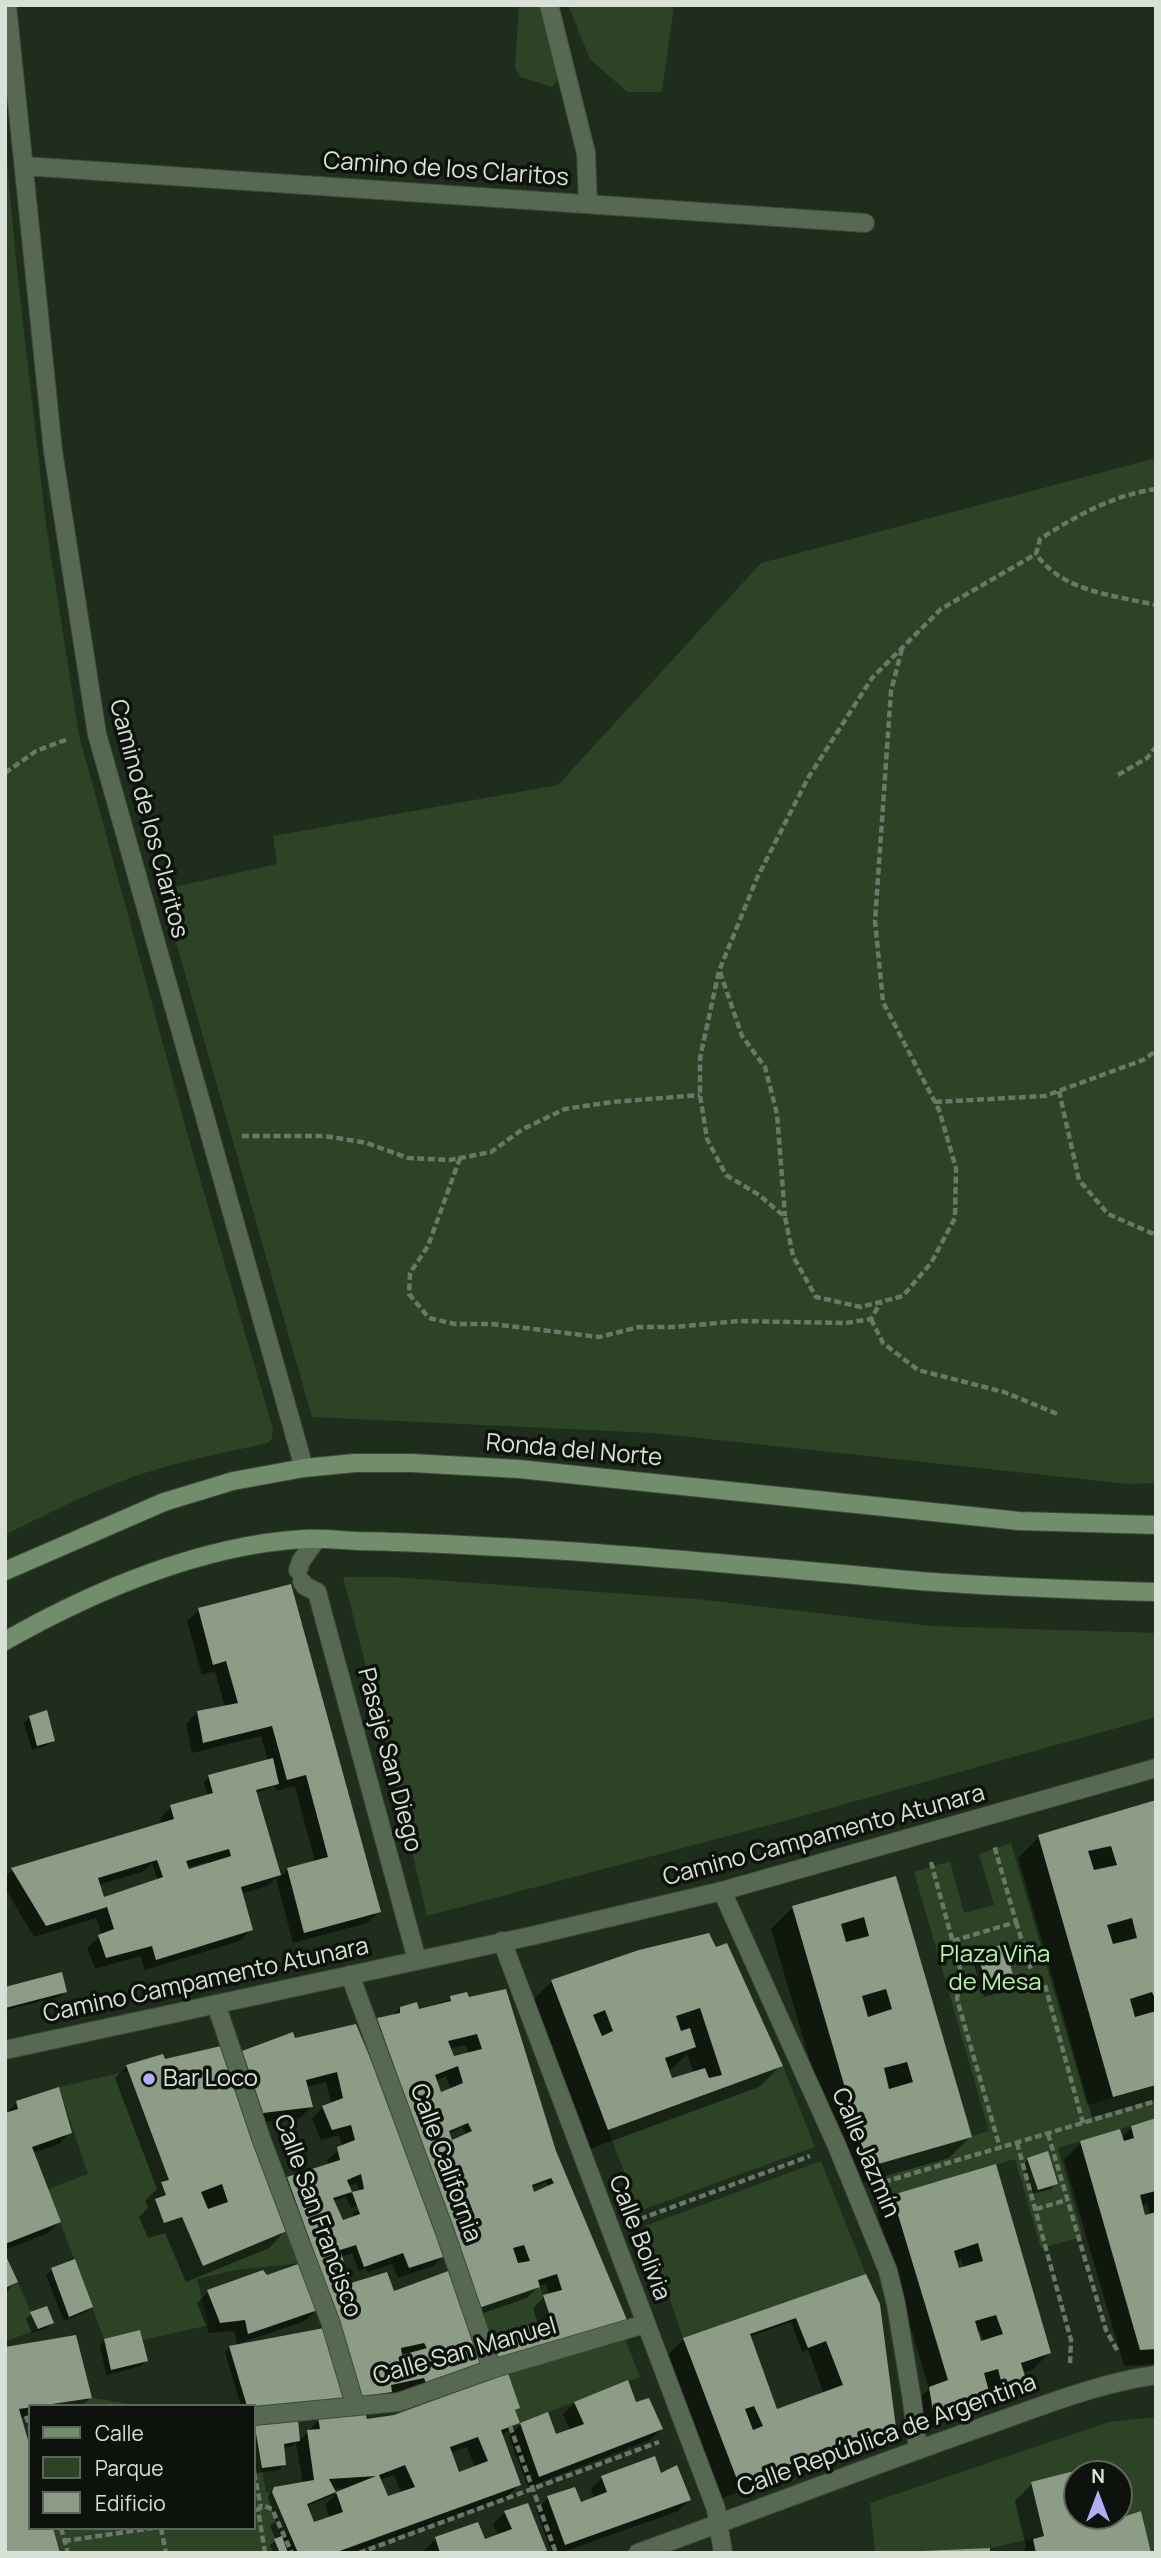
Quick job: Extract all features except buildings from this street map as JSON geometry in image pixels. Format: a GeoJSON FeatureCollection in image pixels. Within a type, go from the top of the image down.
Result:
{"type":"FeatureCollection","features":[{"type":"Feature","properties":{"kind":"main road","name":"Ronda del Norte"},"geometry":{"type":"LineString","coordinates":[[5,1572],[164,1502],[233,1481],[304,1468],[355,1463],[519,1469],[1019,1521],[1156,1525]]}},
{"type":"Feature","properties":{"kind":"main road"},"geometry":{"type":"LineString","coordinates":[[5,1641],[53,1614],[122,1584],[194,1559],[305,1539],[407,1541],[702,1560],[934,1582],[1156,1592]]}},
{"type":"Feature","properties":{"kind":"street","name":"Camino de los Claritos"},"geometry":{"type":"LineString","coordinates":[[7,5],[53,450],[97,734],[304,1468]]}},
{"type":"Feature","properties":{"kind":"street"},"geometry":{"type":"LineString","coordinates":[[549,5],[586,153],[588,204]]}},
{"type":"Feature","properties":{"kind":"street","name":"Camino de los Claritos"},"geometry":{"type":"LineString","coordinates":[[23,166],[865,223]]}},
{"type":"Feature","properties":{"kind":"street","name":"Pasaje San Diego"},"geometry":{"type":"LineString","coordinates":[[316,1540],[301,1561],[417,1961]]}},
{"type":"Feature","properties":{"kind":"street","name":"Camino Campamento Atunara"},"geometry":{"type":"LineString","coordinates":[[5,2050],[417,1961],[722,1891],[1156,1768]]}},
{"type":"Feature","properties":{"kind":"street","name":"Calle Jazmín"},"geometry":{"type":"LineString","coordinates":[[722,1891],[837,2146],[888,2271],[896,2304],[918,2449]]}},
{"type":"Feature","properties":{"kind":"street","name":"Calle Bolivia"},"geometry":{"type":"LineString","coordinates":[[502,1941],[713,2502],[723,2553]]}},
{"type":"Feature","properties":{"kind":"street","name":"Calle California"},"geometry":{"type":"LineString","coordinates":[[350,1975],[445,2232],[492,2369]]}},
{"type":"Feature","properties":{"kind":"street","name":"Calle San Francisco"},"geometry":{"type":"LineString","coordinates":[[216,2004],[262,2141],[331,2324],[355,2405]]}},
{"type":"Feature","properties":{"kind":"street","name":"Calle San Manuel"},"geometry":{"type":"LineString","coordinates":[[256,2416],[399,2402],[492,2369],[645,2324]]}},
{"type":"Feature","properties":{"kind":"street","name":"Calle República de Argentina"},"geometry":{"type":"LineString","coordinates":[[638,2553],[918,2449],[1059,2401],[1147,2376]]}},
{"type":"Feature","properties":{"kind":"path"},"geometry":{"type":"LineString","coordinates":[[785,1217],[759,1195],[726,1175],[707,1139],[700,1094],[700,1058],[719,971],[757,878],[808,778],[872,678],[941,609],[1036,554],[1040,539],[1079,514],[1134,492],[1156,489]]}},
{"type":"Feature","properties":{"kind":"path"},"geometry":{"type":"LineString","coordinates":[[1036,554],[1047,570],[1077,587],[1156,605]]}},
{"type":"Feature","properties":{"kind":"path"},"geometry":{"type":"LineString","coordinates":[[719,971],[742,1036],[765,1067],[777,1114],[785,1217],[793,1255],[816,1297],[861,1307],[903,1296],[931,1263],[955,1218],[956,1168],[935,1102],[883,1002],[874,921],[891,691],[902,649]]}},
{"type":"Feature","properties":{"kind":"path"},"geometry":{"type":"LineString","coordinates":[[5,773],[36,751],[79,735],[97,734]]}},
{"type":"Feature","properties":{"kind":"path"},"geometry":{"type":"LineString","coordinates":[[1118,775],[1147,758],[1156,747]]}},
{"type":"Feature","properties":{"kind":"path"},"geometry":{"type":"LineString","coordinates":[[935,1102],[1045,1096],[1143,1060],[1156,1051]]}},
{"type":"Feature","properties":{"kind":"path"},"geometry":{"type":"LineString","coordinates":[[1059,1091],[1079,1180],[1108,1214],[1156,1235]]}},
{"type":"Feature","properties":{"kind":"path"},"geometry":{"type":"LineString","coordinates":[[212,1145],[232,1136],[325,1136],[367,1143],[408,1158],[460,1158],[491,1152],[523,1129],[565,1109],[700,1094]]}},
{"type":"Feature","properties":{"kind":"path"},"geometry":{"type":"LineString","coordinates":[[460,1158],[428,1246],[411,1273],[409,1294],[429,1318],[455,1324],[492,1324],[598,1337],[639,1327],[676,1327],[739,1321],[846,1323],[871,1319]]}},
{"type":"Feature","properties":{"kind":"path"},"geometry":{"type":"LineString","coordinates":[[871,1319],[881,1302]]}},
{"type":"Feature","properties":{"kind":"path"},"geometry":{"type":"LineString","coordinates":[[871,1319],[883,1343],[918,1370],[1004,1392],[1060,1415]]}},
{"type":"Feature","properties":{"kind":"path"},"geometry":{"type":"LineString","coordinates":[[987,1817],[1031,1970]]}},
{"type":"Feature","properties":{"kind":"path"},"geometry":{"type":"LineString","coordinates":[[923,1835],[961,1972],[957,2000],[1000,2148]]}},
{"type":"Feature","properties":{"kind":"path"},"geometry":{"type":"LineString","coordinates":[[953,1941],[1016,1922]]}},
{"type":"Feature","properties":{"kind":"path"},"geometry":{"type":"LineString","coordinates":[[1045,1985],[1083,2123]]}},
{"type":"Feature","properties":{"kind":"path"},"geometry":{"type":"LineString","coordinates":[[856,2191],[1156,2101]]}},
{"type":"Feature","properties":{"kind":"path"},"geometry":{"type":"LineString","coordinates":[[1048,2134],[1106,2330],[1119,2353],[1147,2376]]}},
{"type":"Feature","properties":{"kind":"path"},"geometry":{"type":"LineString","coordinates":[[1017,2143],[1072,2347],[1059,2401]]}},
{"type":"Feature","properties":{"kind":"path"},"geometry":{"type":"LineString","coordinates":[[610,2230],[837,2146]]}},
{"type":"Feature","properties":{"kind":"path"},"geometry":{"type":"LineString","coordinates":[[1035,2209],[1067,2200]]}},
{"type":"Feature","properties":{"kind":"path"},"geometry":{"type":"LineString","coordinates":[[26,2416],[28,2422]]}},
{"type":"Feature","properties":{"kind":"path"},"geometry":{"type":"LineString","coordinates":[[510,2427],[556,2553]]}},
{"type":"Feature","properties":{"kind":"path"},"geometry":{"type":"LineString","coordinates":[[359,2553],[667,2439]]}},
{"type":"Feature","properties":{"kind":"path"},"geometry":{"type":"LineString","coordinates":[[256,2483],[261,2507]]}},
{"type":"Feature","properties":{"kind":"path"},"geometry":{"type":"LineString","coordinates":[[265,2553],[256,2514],[261,2507],[268,2506],[272,2509],[292,2553]]}},
{"type":"Feature","properties":{"kind":"path"},"geometry":{"type":"LineString","coordinates":[[61,2530],[68,2553]]}},
{"type":"Feature","properties":{"kind":"path"},"geometry":{"type":"LineString","coordinates":[[64,2541],[139,2530]]}},
{"type":"Feature","properties":{"kind":"path"},"geometry":{"type":"LineString","coordinates":[[161,2530],[166,2553]]}},
{"type":"Feature","properties":{"kind":"green space"},"geometry":{"type":"Polygon","coordinates":[[[519,5],[539,5],[561,76],[552,87],[520,77],[515,68],[519,5]]]}},
{"type":"Feature","properties":{"kind":"green space"},"geometry":{"type":"Polygon","coordinates":[[[568,5],[674,5],[662,92],[627,92],[590,59],[568,5]]]}},
{"type":"Feature","properties":{"kind":"green space"},"geometry":{"type":"Polygon","coordinates":[[[5,138],[46,524],[79,735],[194,1158],[273,1429],[268,1443],[186,1461],[138,1475],[80,1498],[5,1535],[5,138]]]}},
{"type":"Feature","properties":{"kind":"green space"},"geometry":{"type":"Polygon","coordinates":[[[1156,458],[1156,1483],[1128,1484],[653,1433],[312,1417],[161,890],[277,864],[273,836],[558,785],[761,563],[1156,458]]]}},
{"type":"Feature","properties":{"kind":"green space"},"geometry":{"type":"Polygon","coordinates":[[[343,1577],[393,1577],[696,1599],[931,1626],[1156,1633],[1156,1717],[799,1817],[427,1916],[343,1577]]]}},
{"type":"Feature","properties":{"kind":"green space","name":"Plaza Viña de Mesa"},"geometry":{"type":"Polygon","coordinates":[[[1011,1843],[1087,2105],[1156,2085],[1156,2118],[1058,2148],[1083,2237],[1041,2248],[1015,2159],[879,2199],[868,2167],[989,2131],[914,1872],[950,1861],[964,1913],[994,1905],[979,1854],[1011,1843]]]}},
{"type":"Feature","properties":{"kind":"green space"},"geometry":{"type":"Polygon","coordinates":[[[783,2066],[815,2147],[639,2211],[608,2130],[783,2066]]]}},
{"type":"Feature","properties":{"kind":"green space"},"geometry":{"type":"Polygon","coordinates":[[[128,2071],[169,2180],[161,2183],[166,2195],[164,2222],[182,2217],[203,2266],[287,2231],[301,2263],[236,2270],[197,2279],[209,2325],[143,2340],[140,2330],[104,2339],[48,2189],[88,2174],[59,2087],[128,2071]]]}},
{"type":"Feature","properties":{"kind":"green space"},"geometry":{"type":"Polygon","coordinates":[[[821,2161],[866,2274],[683,2338],[645,2226],[821,2161]]]}},
{"type":"Feature","properties":{"kind":"green space"},"geometry":{"type":"Polygon","coordinates":[[[18,2282],[38,2329],[5,2342],[5,2288],[18,2282]]]}},
{"type":"Feature","properties":{"kind":"green space"},"geometry":{"type":"Polygon","coordinates":[[[540,2287],[551,2319],[489,2338],[479,2308],[540,2287]]]}},
{"type":"Feature","properties":{"kind":"green space"},"geometry":{"type":"Polygon","coordinates":[[[624,2336],[640,2377],[520,2423],[515,2410],[519,2408],[508,2373],[624,2336]]]}},
{"type":"Feature","properties":{"kind":"green space"},"geometry":{"type":"Polygon","coordinates":[[[92,2398],[130,2404],[52,2404],[92,2398]]]}},
{"type":"Feature","properties":{"kind":"green space"},"geometry":{"type":"Polygon","coordinates":[[[1156,2417],[1156,2553],[1151,2553],[1141,2511],[1133,2514],[1133,2460],[1063,2460],[1063,2474],[1031,2483],[1044,2536],[990,2548],[875,2553],[870,2503],[1109,2422],[1156,2417]]]}},
{"type":"Feature","properties":{"kind":"green space"},"geometry":{"type":"Polygon","coordinates":[[[256,2438],[266,2492],[272,2492],[289,2534],[282,2537],[288,2553],[60,2553],[54,2530],[256,2530],[256,2438]]]}},
{"type":"Feature","properties":{"kind":"place","name":"Bar Loco"},"geometry":{"type":"Point","coordinates":[149,2079]}}]}
